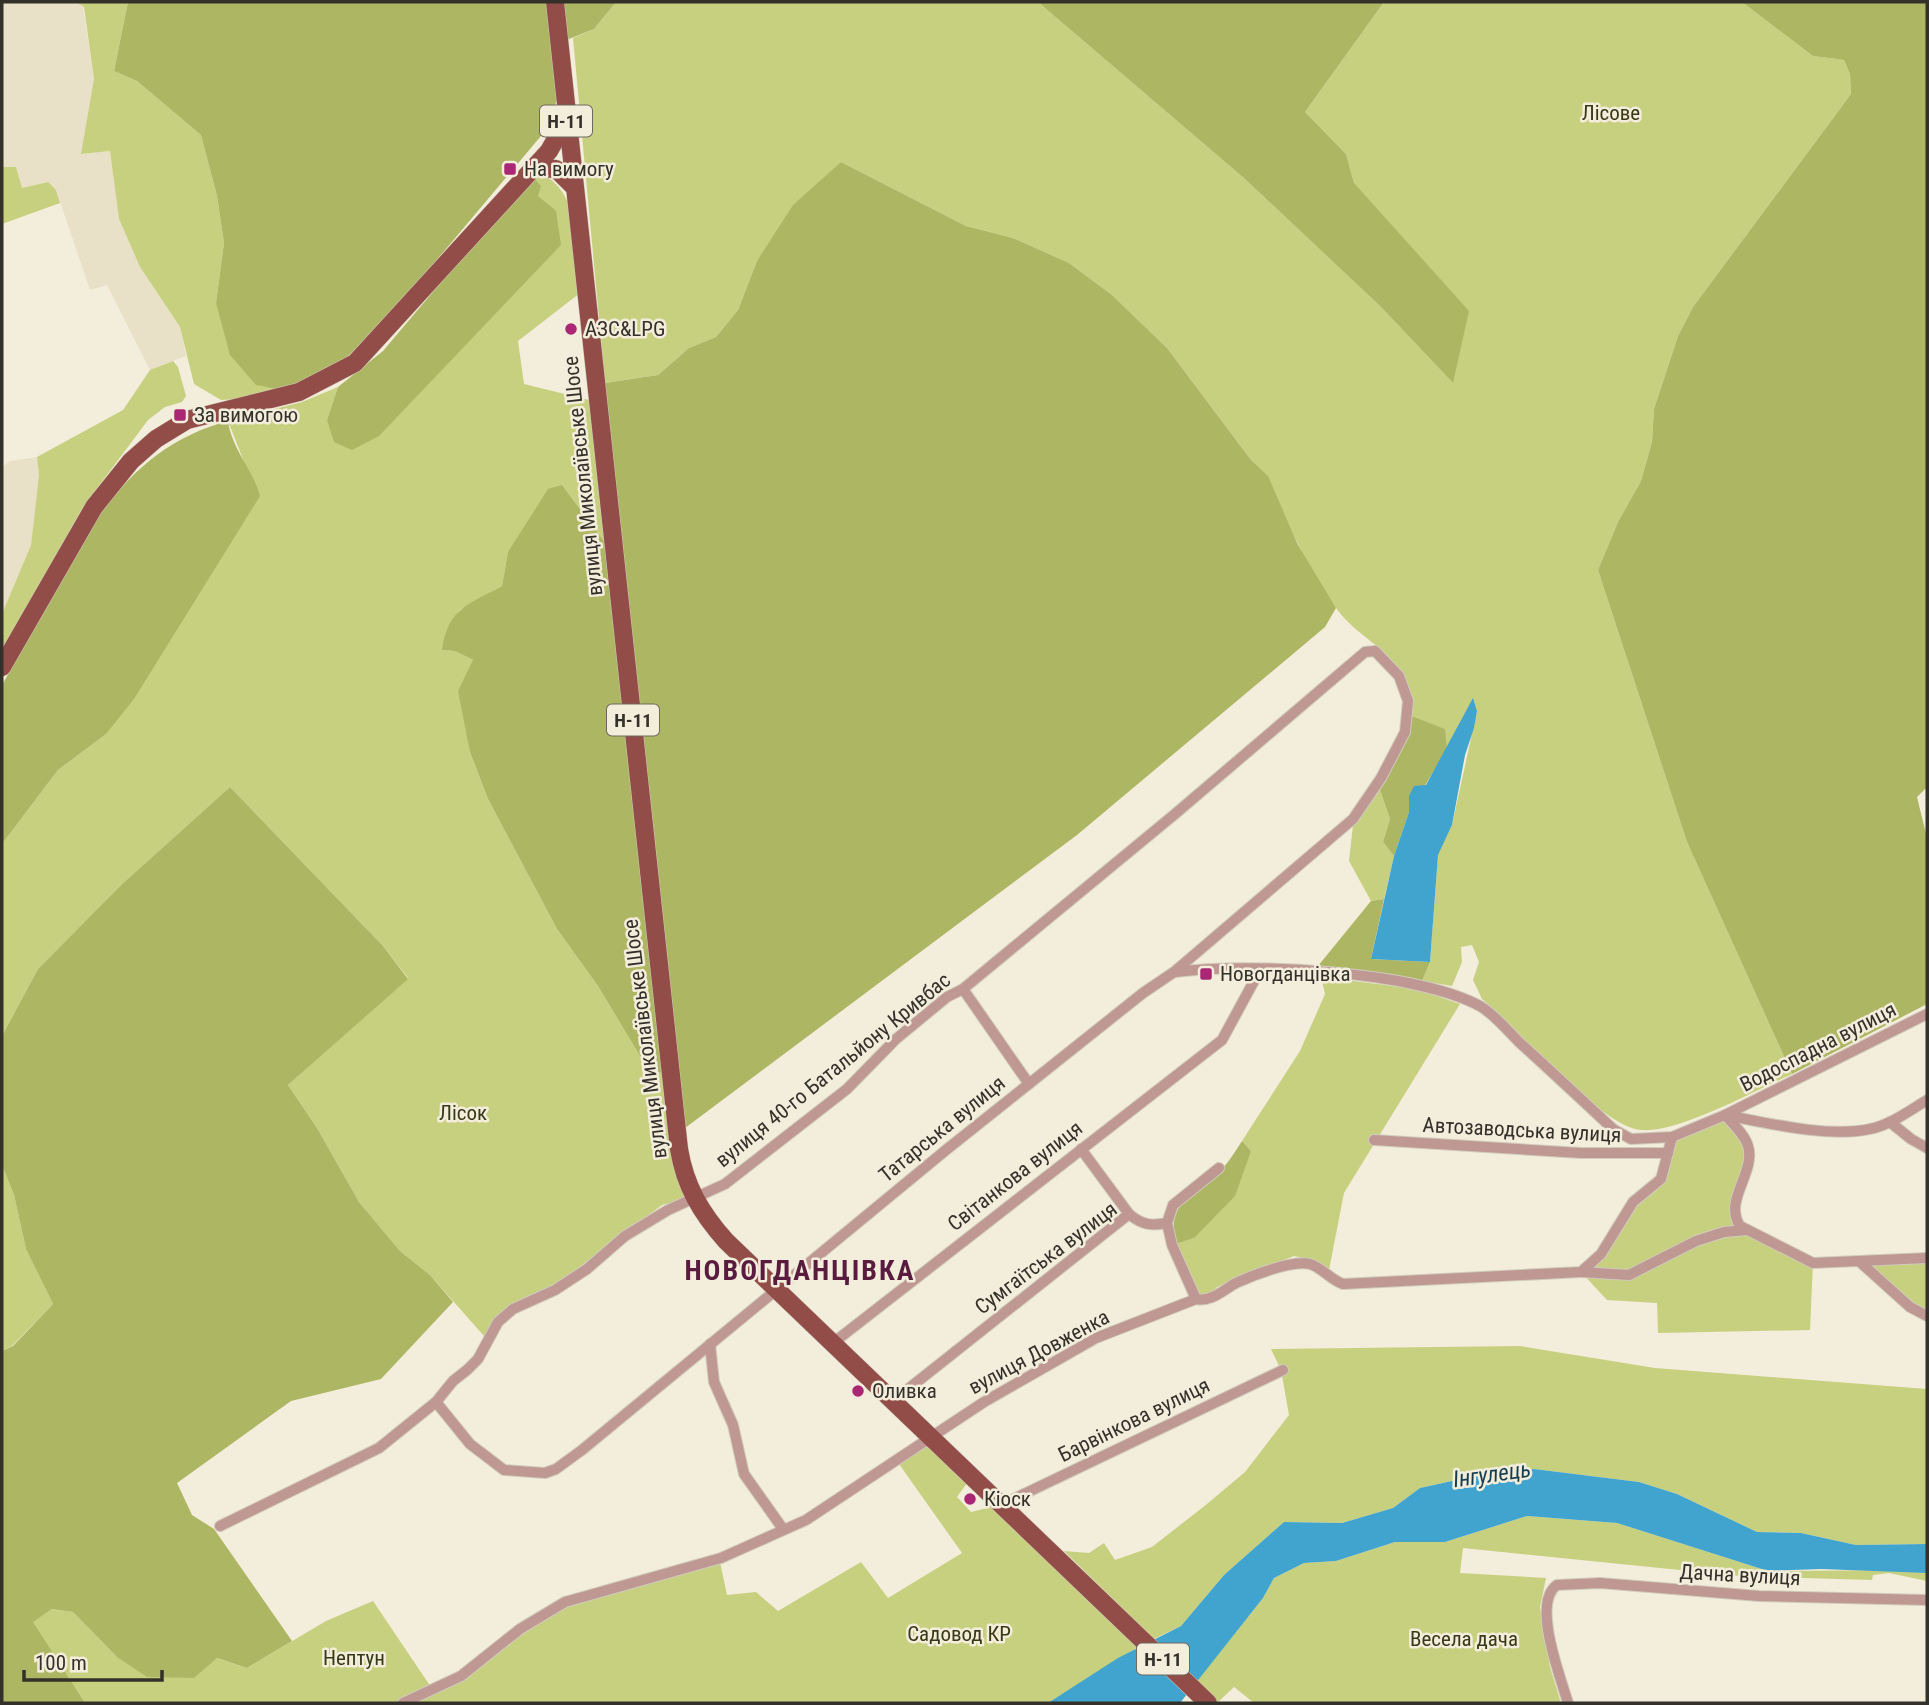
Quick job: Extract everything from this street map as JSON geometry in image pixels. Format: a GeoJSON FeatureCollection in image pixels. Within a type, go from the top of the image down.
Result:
{"type":"FeatureCollection","features":[{"type":"Feature","properties":{"kind":"main road","name":"Н-11"},"geometry":{"type":"LineString","coordinates":[[555,2],[572,185]]}},
{"type":"Feature","properties":{"kind":"main road","name":"Н-11"},"geometry":{"type":"LineString","coordinates":[[2,667],[94,507],[131,461],[156,439],[187,420],[299,391],[355,363],[553,146],[566,121]]}},
{"type":"Feature","properties":{"kind":"main road","name":"Н-11"},"geometry":{"type":"LineString","coordinates":[[532,168],[556,169],[572,185]]}},
{"type":"Feature","properties":{"kind":"main road","name":"вулиця Миколаївське Шосе"},"geometry":{"type":"LineString","coordinates":[[572,185],[679,1149],[694,1199],[726,1241],[1208,1703]]}},
{"type":"Feature","properties":{"kind":"street","name":"вулиця 40-го Батальйону Кривбас"},"geometry":{"type":"LineString","coordinates":[[220,1526],[379,1448],[436,1402],[478,1359],[498,1322],[513,1309],[555,1290],[587,1269],[625,1236],[725,1184],[847,1089],[897,1039],[947,996],[963,989],[1365,652],[1375,651],[1384,658],[1404,687]]}},
{"type":"Feature","properties":{"kind":"street","name":"Татарська вулиця"},"geometry":{"type":"LineString","coordinates":[[436,1402],[470,1444],[504,1470],[545,1472],[556,1469],[582,1450],[1029,1084],[1143,993],[1174,972],[1353,819],[1393,758],[1405,732],[1408,716],[1404,687]]}},
{"type":"Feature","properties":{"kind":"street","name":"Водоспадна вулиця"},"geometry":{"type":"LineString","coordinates":[[1174,972],[1207,967],[1321,972],[1419,985],[1447,992],[1482,1007],[1613,1129],[1631,1139],[1672,1137],[1702,1125],[1927,1014]]}},
{"type":"Feature","properties":{"kind":"street","name":"Світанкова вулиця"},"geometry":{"type":"LineString","coordinates":[[833,1343],[1222,1040],[1260,970]]}},
{"type":"Feature","properties":{"kind":"street"},"geometry":{"type":"LineString","coordinates":[[963,989],[1029,1084]]}},
{"type":"Feature","properties":{"kind":"street","name":"Водоспадна вулиця"},"geometry":{"type":"LineString","coordinates":[[1725,1115],[1783,1126],[1845,1132],[1870,1129],[1890,1122],[1927,1100]]}},
{"type":"Feature","properties":{"kind":"street"},"geometry":{"type":"LineString","coordinates":[[1725,1115],[1748,1146],[1749,1159],[1734,1212],[1740,1226],[1814,1263],[1927,1258]]}},
{"type":"Feature","properties":{"kind":"street"},"geometry":{"type":"LineString","coordinates":[[1890,1122],[1910,1139],[1927,1148]]}},
{"type":"Feature","properties":{"kind":"street"},"geometry":{"type":"LineString","coordinates":[[1581,1272],[1601,1254],[1633,1202],[1661,1180],[1672,1137]]}},
{"type":"Feature","properties":{"kind":"street","name":"Автозаводська вулиця"},"geometry":{"type":"LineString","coordinates":[[1374,1140],[1581,1153],[1668,1153]]}},
{"type":"Feature","properties":{"kind":"street"},"geometry":{"type":"LineString","coordinates":[[1081,1149],[1129,1214]]}},
{"type":"Feature","properties":{"kind":"street"},"geometry":{"type":"LineString","coordinates":[[1196,1299],[1172,1245],[1167,1223],[1173,1205],[1219,1168]]}},
{"type":"Feature","properties":{"kind":"street","name":"Сумгаїтська вулиця"},"geometry":{"type":"LineString","coordinates":[[892,1401],[1129,1214],[1139,1223],[1167,1223]]}},
{"type":"Feature","properties":{"kind":"street","name":"вулиця Довженка"},"geometry":{"type":"LineString","coordinates":[[403,1703],[461,1676],[520,1629],[565,1602],[721,1558],[826,1507],[984,1402],[1096,1338],[1196,1299],[1205,1301],[1239,1282],[1295,1262],[1314,1265],[1328,1278],[1343,1284],[1581,1272],[1629,1275],[1696,1241],[1724,1232],[1747,1230]]}},
{"type":"Feature","properties":{"kind":"street"},"geometry":{"type":"LineString","coordinates":[[1860,1262],[1910,1307],[1927,1316]]}},
{"type":"Feature","properties":{"kind":"street"},"geometry":{"type":"LineString","coordinates":[[710,1344],[714,1382],[733,1425],[744,1474],[783,1529]]}},
{"type":"Feature","properties":{"kind":"street","name":"Барвінкова вулиця"},"geometry":{"type":"LineString","coordinates":[[1001,1505],[1283,1370]]}},
{"type":"Feature","properties":{"kind":"street","name":"Дачна вулиця"},"geometry":{"type":"LineString","coordinates":[[1569,1703],[1549,1636],[1546,1605],[1553,1588],[1580,1582],[1747,1595],[1927,1600]]}},
{"type":"Feature","properties":{"kind":"shaded area"},"geometry":{"type":"Polygon","coordinates":[[[2,2],[76,2],[83,7],[94,79],[82,154],[110,151],[119,219],[140,267],[180,327],[186,356],[150,370],[107,285],[90,290],[56,190],[47,182],[22,188],[2,167],[2,2]]]}},
{"type":"Feature","properties":{"kind":"shaded area"},"geometry":{"type":"Polygon","coordinates":[[[37,457],[39,475],[31,545],[2,614],[2,467],[10,461],[37,457]]]}},
{"type":"Feature","properties":{"kind":"green space"},"geometry":{"type":"Polygon","coordinates":[[[76,2],[128,2],[114,71],[137,81],[201,135],[217,196],[224,243],[216,303],[287,390],[256,398],[221,400],[194,384],[180,327],[140,267],[119,219],[110,151],[81,154],[94,79],[84,7],[76,2]]]}},
{"type":"Feature","properties":{"kind":"green space"},"geometry":{"type":"Polygon","coordinates":[[[128,2],[548,2],[557,97],[551,124],[377,331],[336,366],[301,386],[277,389],[256,385],[230,355],[216,303],[224,243],[217,196],[201,135],[137,81],[114,71],[128,2]]]}},
{"type":"Feature","properties":{"kind":"green space"},"geometry":{"type":"Polygon","coordinates":[[[555,2],[616,2],[594,29],[559,43],[555,2]]]}},
{"type":"Feature","properties":{"kind":"green space","name":"Лісове"},"geometry":{"type":"Polygon","coordinates":[[[616,2],[1038,2],[1245,179],[1381,307],[1453,383],[1354,183],[1346,154],[1305,112],[1384,2],[1742,2],[1813,56],[1844,60],[1850,74],[1851,94],[1693,307],[1678,336],[1654,409],[1652,442],[1641,481],[1618,522],[1598,570],[1687,842],[1792,1074],[1696,1118],[1658,1129],[1642,1130],[1625,1125],[1582,1095],[1482,999],[1473,980],[1479,962],[1472,945],[1461,947],[1462,962],[1452,986],[1422,981],[1430,962],[1438,854],[1452,825],[1477,711],[1473,699],[1447,749],[1444,729],[1412,716],[1410,694],[1395,663],[1345,619],[1334,605],[1306,560],[1266,479],[1167,348],[1112,295],[1069,263],[1013,238],[966,226],[841,162],[757,261],[738,310],[716,337],[689,348],[658,375],[605,383],[573,38],[594,29],[616,2]]]}},
{"type":"Feature","properties":{"kind":"green space"},"geometry":{"type":"Polygon","coordinates":[[[1038,2],[1384,2],[1305,112],[1346,154],[1354,183],[1469,311],[1453,383],[1381,307],[1245,179],[1038,2]]]}},
{"type":"Feature","properties":{"kind":"green space"},"geometry":{"type":"Polygon","coordinates":[[[1742,2],[1927,2],[1927,787],[1917,797],[1927,838],[1927,1004],[1792,1074],[1687,842],[1598,570],[1618,522],[1641,481],[1652,442],[1654,409],[1678,336],[1693,307],[1851,94],[1850,74],[1844,60],[1813,56],[1742,2]]]}},
{"type":"Feature","properties":{"kind":"green space"},"geometry":{"type":"Polygon","coordinates":[[[841,162],[966,226],[1013,238],[1069,263],[1112,295],[1167,348],[1251,460],[1268,476],[1298,545],[1336,608],[1325,627],[1077,835],[685,1128],[605,383],[658,375],[689,348],[716,337],[738,310],[757,261],[793,205],[841,162]]]}},
{"type":"Feature","properties":{"kind":"green space"},"geometry":{"type":"Polygon","coordinates":[[[2,167],[16,167],[22,188],[48,182],[56,190],[60,203],[2,224],[2,167]]]}},
{"type":"Feature","properties":{"kind":"green space","name":"Лісок"},"geometry":{"type":"Polygon","coordinates":[[[543,175],[556,184],[571,211],[577,245],[580,293],[518,341],[524,384],[589,400],[604,541],[562,485],[508,552],[502,586],[460,610],[442,650],[455,651],[473,660],[468,730],[470,752],[488,799],[557,929],[598,986],[649,1071],[664,1073],[686,1199],[662,1205],[553,1287],[497,1318],[484,1336],[430,1275],[400,1251],[359,1202],[317,1128],[288,1085],[408,978],[383,946],[230,787],[120,886],[38,969],[2,1036],[2,844],[58,770],[106,734],[246,467],[228,421],[302,402],[338,387],[327,420],[538,196],[534,178],[543,175]]]}},
{"type":"Feature","properties":{"kind":"green space"},"geometry":{"type":"Polygon","coordinates":[[[534,178],[541,186],[538,196],[556,211],[561,245],[379,436],[352,450],[334,442],[327,420],[338,387],[383,351],[525,183],[534,178]]]}},
{"type":"Feature","properties":{"kind":"green space"},"geometry":{"type":"Polygon","coordinates":[[[173,361],[178,367],[186,396],[182,402],[165,407],[148,420],[83,507],[2,651],[2,614],[31,545],[39,475],[37,457],[123,410],[150,370],[173,361]]]}},
{"type":"Feature","properties":{"kind":"green space"},"geometry":{"type":"Polygon","coordinates":[[[228,421],[234,441],[260,496],[134,699],[106,734],[58,770],[2,844],[2,685],[100,514],[113,497],[141,468],[172,445],[189,435],[228,421]]]}},
{"type":"Feature","properties":{"kind":"green space"},"geometry":{"type":"Polygon","coordinates":[[[562,485],[604,541],[664,1073],[649,1071],[598,986],[557,929],[488,799],[470,752],[458,691],[473,660],[455,651],[442,650],[449,625],[455,616],[462,609],[502,586],[508,552],[548,489],[562,485]]]}},
{"type":"Feature","properties":{"kind":"green space"},"geometry":{"type":"Polygon","coordinates":[[[1412,716],[1445,729],[1447,749],[1409,812],[1394,856],[1383,842],[1390,819],[1379,787],[1401,751],[1412,716]]]}},
{"type":"Feature","properties":{"kind":"green space"},"geometry":{"type":"Polygon","coordinates":[[[230,787],[383,946],[408,979],[288,1085],[317,1128],[359,1202],[400,1251],[430,1275],[453,1302],[381,1379],[291,1401],[177,1483],[192,1515],[214,1529],[292,1641],[247,1668],[217,1658],[194,1678],[147,1677],[117,1657],[73,1612],[52,1609],[33,1622],[85,1703],[2,1703],[2,1351],[13,1346],[53,1304],[26,1249],[14,1195],[2,1165],[2,1036],[38,969],[120,886],[230,787]]]}},
{"type":"Feature","properties":{"kind":"green space"},"geometry":{"type":"Polygon","coordinates":[[[1379,787],[1390,819],[1383,842],[1394,856],[1384,899],[1371,901],[1349,861],[1353,825],[1379,787]]]}},
{"type":"Feature","properties":{"kind":"green space"},"geometry":{"type":"Polygon","coordinates":[[[1384,899],[1371,959],[1430,962],[1422,981],[1318,966],[1371,901],[1384,899]]]}},
{"type":"Feature","properties":{"kind":"green space"},"geometry":{"type":"Polygon","coordinates":[[[1321,977],[1417,989],[1460,1004],[1344,1193],[1329,1270],[1312,1260],[1294,1256],[1217,1287],[1211,1294],[1196,1294],[1176,1244],[1194,1238],[1251,1151],[1242,1141],[1300,1051],[1325,994],[1321,977]]]}},
{"type":"Feature","properties":{"kind":"green space"},"geometry":{"type":"Polygon","coordinates":[[[1725,1115],[1748,1146],[1736,1219],[1813,1263],[1810,1330],[1658,1333],[1657,1303],[1607,1300],[1581,1272],[1633,1202],[1661,1179],[1672,1137],[1725,1115]]]}},
{"type":"Feature","properties":{"kind":"green space"},"geometry":{"type":"Polygon","coordinates":[[[1242,1141],[1251,1151],[1235,1196],[1194,1238],[1176,1244],[1174,1228],[1179,1207],[1223,1168],[1242,1141]]]}},
{"type":"Feature","properties":{"kind":"green space"},"geometry":{"type":"Polygon","coordinates":[[[2,1165],[14,1195],[26,1249],[53,1304],[12,1346],[2,1351],[2,1165]]]}},
{"type":"Feature","properties":{"kind":"green space"},"geometry":{"type":"Polygon","coordinates":[[[1927,1258],[1927,1316],[1860,1262],[1927,1258]]]}},
{"type":"Feature","properties":{"kind":"green space"},"geometry":{"type":"Polygon","coordinates":[[[1520,1346],[1655,1368],[1927,1389],[1927,1544],[1856,1545],[1801,1533],[1757,1532],[1677,1494],[1639,1482],[1534,1469],[1470,1477],[1420,1488],[1393,1508],[1342,1523],[1284,1522],[1224,1575],[1181,1626],[1154,1639],[1064,1551],[1089,1553],[1104,1543],[1115,1560],[1152,1547],[1245,1472],[1289,1415],[1281,1370],[1271,1349],[1520,1346]]]}},
{"type":"Feature","properties":{"kind":"green space","name":"Садовод КР"},"geometry":{"type":"Polygon","coordinates":[[[928,1444],[967,1483],[957,1497],[971,1512],[991,1507],[1140,1646],[1048,1703],[85,1703],[32,1622],[52,1609],[73,1612],[117,1657],[216,1658],[247,1668],[326,1621],[373,1601],[435,1693],[565,1606],[720,1562],[727,1595],[756,1592],[778,1611],[861,1562],[888,1598],[962,1553],[899,1464],[928,1444]]]}},
{"type":"Feature","properties":{"kind":"green space","name":"Весела дача"},"geometry":{"type":"Polygon","coordinates":[[[1527,1516],[1617,1523],[1768,1571],[1910,1570],[1927,1573],[1927,1581],[1889,1573],[1873,1575],[1872,1580],[1739,1576],[1463,1548],[1460,1573],[1546,1578],[1540,1607],[1550,1667],[1561,1703],[1254,1703],[1234,1687],[1217,1703],[1196,1682],[1263,1598],[1274,1578],[1304,1563],[1336,1561],[1395,1542],[1445,1542],[1527,1516]]]}},
{"type":"Feature","properties":{"kind":"water"},"geometry":{"type":"Polygon","coordinates":[[[1473,698],[1477,711],[1474,728],[1465,755],[1452,825],[1438,855],[1430,962],[1371,959],[1394,856],[1409,812],[1409,796],[1414,786],[1426,785],[1473,698]]]}},
{"type":"Feature","properties":{"kind":"water"},"geometry":{"type":"Polygon","coordinates":[[[1534,1469],[1639,1482],[1677,1494],[1757,1532],[1801,1533],[1856,1545],[1927,1544],[1927,1573],[1821,1569],[1768,1571],[1617,1523],[1527,1516],[1445,1542],[1395,1542],[1336,1561],[1304,1563],[1274,1578],[1263,1598],[1180,1703],[1048,1703],[1118,1658],[1181,1626],[1224,1575],[1284,1522],[1342,1523],[1393,1508],[1420,1488],[1470,1477],[1534,1469]]]}},
{"type":"Feature","properties":{"kind":"place","name":"На вимогу"},"geometry":{"type":"Point","coordinates":[510,169]}},
{"type":"Feature","properties":{"kind":"place","name":"АЗС&LPG"},"geometry":{"type":"Point","coordinates":[571,329]}},
{"type":"Feature","properties":{"kind":"place","name":"За вимогою"},"geometry":{"type":"Point","coordinates":[180,415]}},
{"type":"Feature","properties":{"kind":"place","name":"Новогданцівка"},"geometry":{"type":"Point","coordinates":[1206,974]}},
{"type":"Feature","properties":{"kind":"place","name":"Оливка"},"geometry":{"type":"Point","coordinates":[858,1391]}},
{"type":"Feature","properties":{"kind":"place","name":"Кіоск"},"geometry":{"type":"Point","coordinates":[970,1499]}},
{"type":"Feature","properties":{"kind":"district","name":"НОВОГДАНЦІВКА"},"geometry":{"type":"Point","coordinates":[800,1270]}},
{"type":"Feature","properties":{"kind":"water label","name":"Інгулець"},"geometry":{"type":"Point","coordinates":[1492,1474]}},
{"type":"Feature","properties":{"kind":"park label","name":"Нептун"},"geometry":{"type":"Point","coordinates":[354,1658]}}]}
